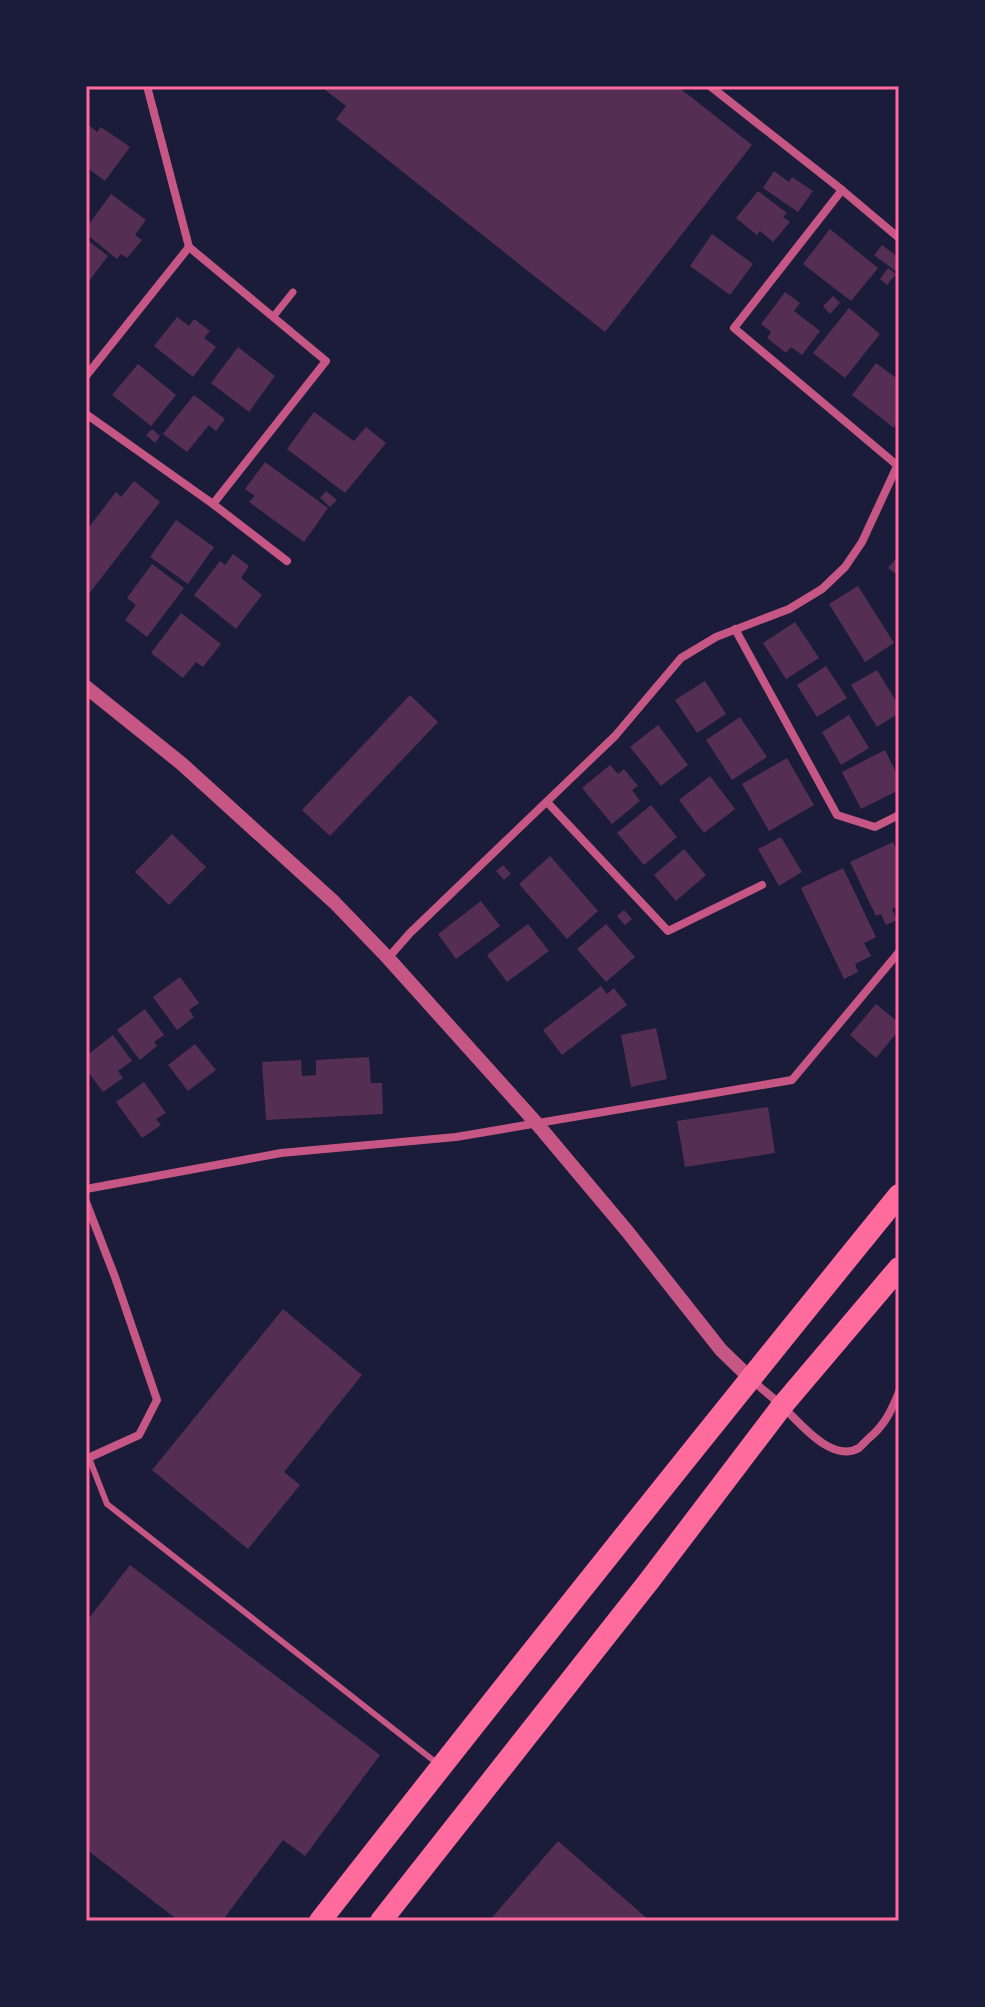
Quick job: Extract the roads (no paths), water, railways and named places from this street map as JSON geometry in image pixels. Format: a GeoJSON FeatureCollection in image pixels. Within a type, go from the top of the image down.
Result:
{"type":"FeatureCollection","features":[{"type":"Feature","properties":{"kind":"highway"},"geometry":{"type":"LineString","coordinates":[[320,1921],[899,1195]]}},
{"type":"Feature","properties":{"kind":"highway"},"geometry":{"type":"LineString","coordinates":[[381,1921],[649,1581],[782,1406],[899,1268]]}},
{"type":"Feature","properties":{"kind":"street"},"geometry":{"type":"LineString","coordinates":[[147,86],[189,247],[326,361],[213,504]]}},
{"type":"Feature","properties":{"kind":"street"},"geometry":{"type":"LineString","coordinates":[[710,86],[899,238]]}},
{"type":"Feature","properties":{"kind":"street"},"geometry":{"type":"LineString","coordinates":[[388,958],[410,933],[615,736],[681,658],[716,637],[789,609],[822,589],[845,567],[862,542],[898,464],[734,328],[842,190]]}},
{"type":"Feature","properties":{"kind":"street"},"geometry":{"type":"LineString","coordinates":[[86,376],[189,247]]}},
{"type":"Feature","properties":{"kind":"street"},"geometry":{"type":"LineString","coordinates":[[273,317],[293,292]]}},
{"type":"Feature","properties":{"kind":"street"},"geometry":{"type":"LineString","coordinates":[[86,414],[287,561]]}},
{"type":"Feature","properties":{"kind":"street"},"geometry":{"type":"LineString","coordinates":[[735,629],[837,815],[875,827],[899,815]]}},
{"type":"Feature","properties":{"kind":"street"},"geometry":{"type":"LineString","coordinates":[[86,687],[182,764],[334,902],[538,1125],[721,1350],[813,1437],[834,1449],[857,1449],[888,1419],[899,1392]]}},
{"type":"Feature","properties":{"kind":"street"},"geometry":{"type":"LineString","coordinates":[[547,802],[668,931],[762,885]]}},
{"type":"Feature","properties":{"kind":"street"},"geometry":{"type":"LineString","coordinates":[[86,1189],[281,1153],[456,1137],[792,1080],[899,952]]}},
{"type":"Feature","properties":{"kind":"street"},"geometry":{"type":"LineString","coordinates":[[86,1202],[143,1353],[157,1400],[139,1435],[88,1458]]}},
{"type":"Feature","properties":{"kind":"lane"},"geometry":{"type":"LineString","coordinates":[[88,1458],[107,1504],[441,1766]]}}]}
